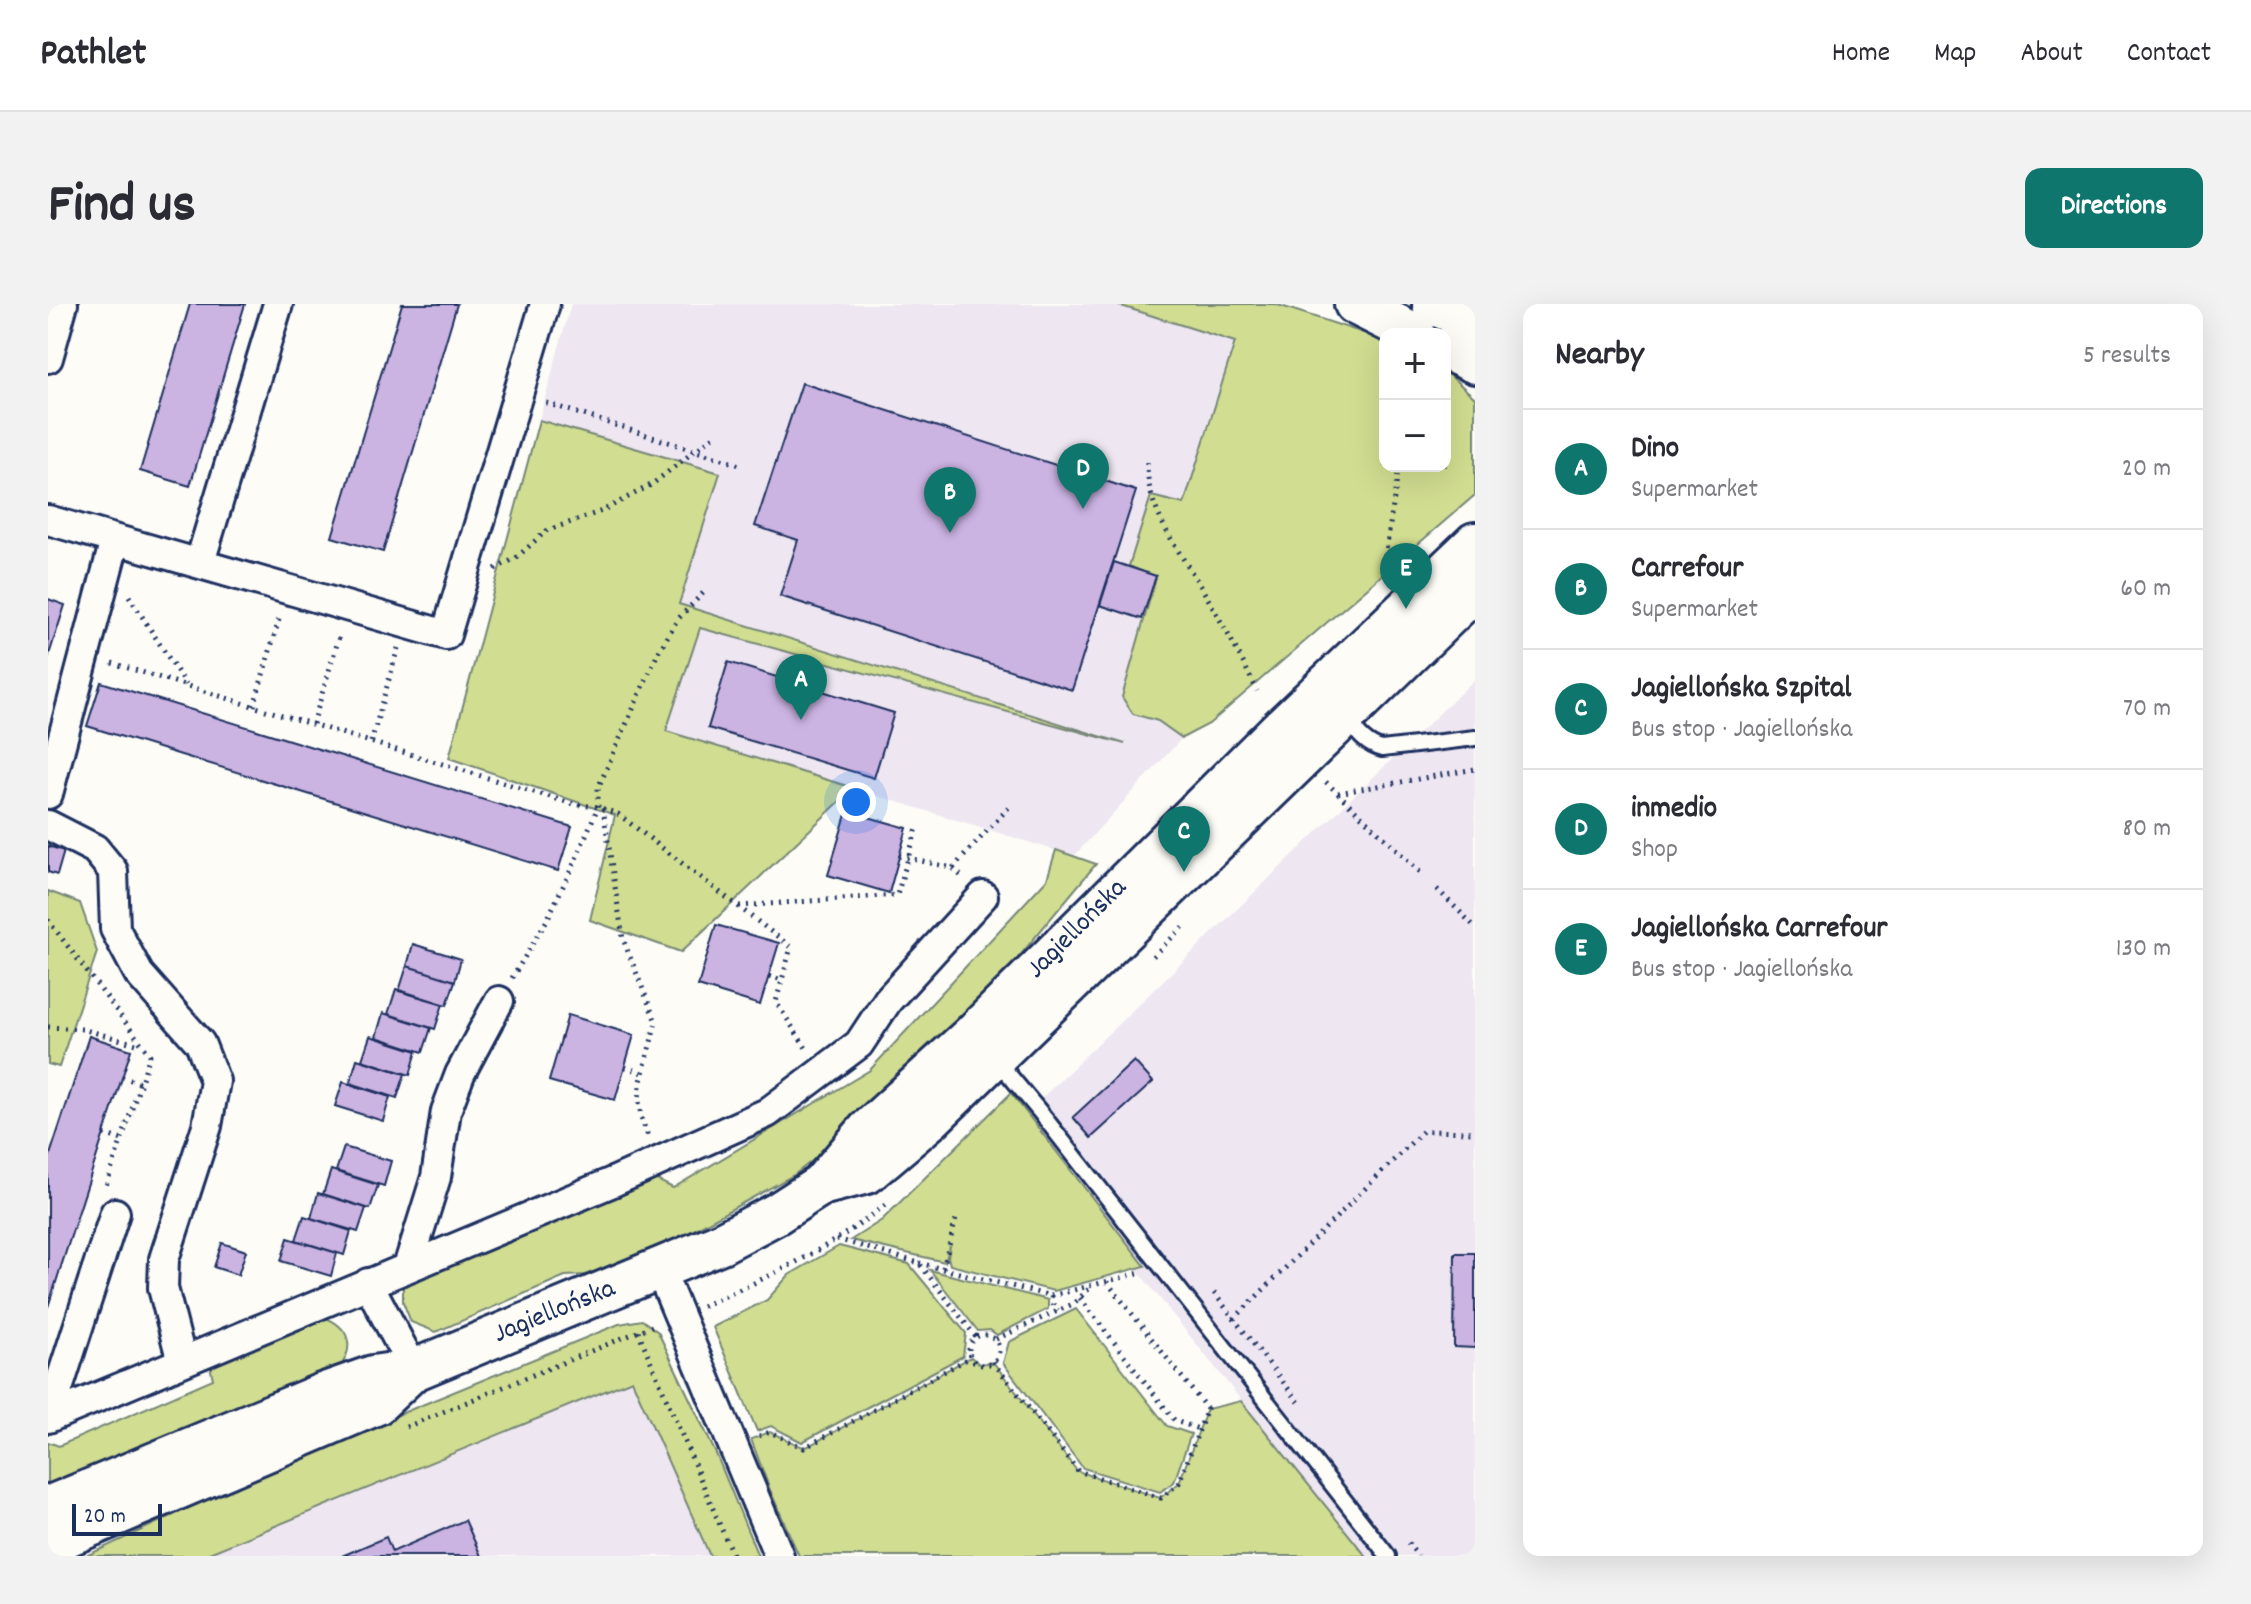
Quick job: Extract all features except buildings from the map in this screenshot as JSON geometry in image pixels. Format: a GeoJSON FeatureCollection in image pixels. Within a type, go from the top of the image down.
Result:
{"type":"FeatureCollection","features":[{"type":"Feature","properties":{"kind":"street"},"geometry":{"type":"LineString","coordinates":[[48,358],[63,304]]}},
{"type":"Feature","properties":{"kind":"street"},"geometry":{"type":"LineString","coordinates":[[200,562],[278,304]]}},
{"type":"Feature","properties":{"kind":"street"},"geometry":{"type":"LineString","coordinates":[[48,520],[111,551],[200,562],[446,635],[545,304]]}},
{"type":"Feature","properties":{"kind":"street"},"geometry":{"type":"LineString","coordinates":[[1355,304],[1403,328]]}},
{"type":"Feature","properties":{"kind":"street"},"geometry":{"type":"LineString","coordinates":[[1433,304],[1475,322]]}},
{"type":"Feature","properties":{"kind":"street"},"geometry":{"type":"LineString","coordinates":[[1451,352],[1475,363]]}},
{"type":"Feature","properties":{"kind":"street","name":"Jagiellońska"},"geometry":{"type":"LineString","coordinates":[[63,1528],[322,1394],[373,1376],[414,1370],[660,1270],[735,1236],[821,1185],[868,1130],[983,1046],[1332,704],[1475,543]]}},
{"type":"Feature","properties":{"kind":"street"},"geometry":{"type":"LineString","coordinates":[[48,794],[111,551]]}},
{"type":"Feature","properties":{"kind":"street","name":"Jagiellońska"},"geometry":{"type":"LineString","coordinates":[[1332,704],[1475,590]]}},
{"type":"Feature","properties":{"kind":"street"},"geometry":{"type":"LineString","coordinates":[[48,825],[95,849],[113,871],[115,929],[139,974],[200,1043],[215,1081],[207,1126],[164,1259],[163,1288],[182,1362]]}},
{"type":"Feature","properties":{"kind":"street"},"geometry":{"type":"LineString","coordinates":[[49,1418],[767,1113],[859,1044],[888,1000],[983,896]]}},
{"type":"Feature","properties":{"kind":"street"},"geometry":{"type":"LineString","coordinates":[[408,1267],[436,1177],[446,1111],[460,1074],[499,1001]]}},
{"type":"Feature","properties":{"kind":"street"},"geometry":{"type":"LineString","coordinates":[[49,1418],[109,1206]]}},
{"type":"Feature","properties":{"kind":"street"},"geometry":{"type":"LineString","coordinates":[[660,1270],[779,1556]]}},
{"type":"Feature","properties":{"kind":"street"},"geometry":{"type":"LineString","coordinates":[[368,1283],[414,1370]]}},
{"type":"Feature","properties":{"kind":"lane"},"geometry":{"type":"LineString","coordinates":[[1332,704],[1372,747],[1382,749],[1475,738]]}},
{"type":"Feature","properties":{"kind":"lane"},"geometry":{"type":"LineString","coordinates":[[983,1046],[1107,1197],[1388,1556]]}},
{"type":"Feature","properties":{"kind":"path"},"geometry":{"type":"LineString","coordinates":[[518,393],[743,466]]}},
{"type":"Feature","properties":{"kind":"path"},"geometry":{"type":"LineString","coordinates":[[463,578],[516,558],[546,531],[602,511],[651,485],[714,436]]}},
{"type":"Feature","properties":{"kind":"path"},"geometry":{"type":"LineString","coordinates":[[1147,462],[1147,481],[1159,518],[1233,642],[1257,691]]}},
{"type":"Feature","properties":{"kind":"path"},"geometry":{"type":"LineString","coordinates":[[1384,564],[1398,472]]}},
{"type":"Feature","properties":{"kind":"path"},"geometry":{"type":"LineString","coordinates":[[111,551],[187,686]]}},
{"type":"Feature","properties":{"kind":"path"},"geometry":{"type":"LineString","coordinates":[[254,706],[288,589]]}},
{"type":"Feature","properties":{"kind":"path"},"geometry":{"type":"LineString","coordinates":[[659,1161],[641,1118],[639,1101],[656,1022],[623,939],[598,788],[657,655],[677,620],[704,592]]}},
{"type":"Feature","properties":{"kind":"path"},"geometry":{"type":"LineString","coordinates":[[313,724],[349,606]]}},
{"type":"Feature","properties":{"kind":"path"},"geometry":{"type":"LineString","coordinates":[[371,742],[405,623]]}},
{"type":"Feature","properties":{"kind":"path"},"geometry":{"type":"LineString","coordinates":[[84,655],[573,804],[618,814],[791,947],[776,1002],[821,1073]]}},
{"type":"Feature","properties":{"kind":"path"},"geometry":{"type":"LineString","coordinates":[[1338,793],[1475,769]]}},
{"type":"Feature","properties":{"kind":"path"},"geometry":{"type":"LineString","coordinates":[[1320,775],[1421,873]]}},
{"type":"Feature","properties":{"kind":"path"},"geometry":{"type":"LineString","coordinates":[[953,868],[1010,806]]}},
{"type":"Feature","properties":{"kind":"path"},"geometry":{"type":"LineString","coordinates":[[499,1001],[547,920],[600,808]]}},
{"type":"Feature","properties":{"kind":"path"},"geometry":{"type":"LineString","coordinates":[[738,906],[897,895],[917,828]]}},
{"type":"Feature","properties":{"kind":"path"},"geometry":{"type":"LineString","coordinates":[[899,856],[953,868],[983,896]]}},
{"type":"Feature","properties":{"kind":"path"},"geometry":{"type":"LineString","coordinates":[[1437,889],[1475,927]]}},
{"type":"Feature","properties":{"kind":"path"},"geometry":{"type":"LineString","coordinates":[[48,920],[150,1055],[122,1140],[109,1206]]}},
{"type":"Feature","properties":{"kind":"path"},"geometry":{"type":"LineString","coordinates":[[769,976],[782,980]]}},
{"type":"Feature","properties":{"kind":"path"},"geometry":{"type":"LineString","coordinates":[[48,1027],[82,1029],[141,1046]]}},
{"type":"Feature","properties":{"kind":"path"},"geometry":{"type":"LineString","coordinates":[[625,1067],[643,1073]]}},
{"type":"Feature","properties":{"kind":"path"},"geometry":{"type":"LineString","coordinates":[[122,1077],[140,1083]]}},
{"type":"Feature","properties":{"kind":"path"},"geometry":{"type":"LineString","coordinates":[[1234,1319],[1423,1131],[1475,1132]]}},
{"type":"Feature","properties":{"kind":"path"},"geometry":{"type":"LineString","coordinates":[[104,1134],[122,1140]]}},
{"type":"Feature","properties":{"kind":"path"},"geometry":{"type":"LineString","coordinates":[[943,1268],[957,1215]]}},
{"type":"Feature","properties":{"kind":"path"},"geometry":{"type":"LineString","coordinates":[[835,1239],[1051,1296],[1149,1270]]}},
{"type":"Feature","properties":{"kind":"path"},"geometry":{"type":"LineString","coordinates":[[919,1263],[976,1337]]}},
{"type":"Feature","properties":{"kind":"path"},"geometry":{"type":"LineString","coordinates":[[700,1307],[787,1269]]}},
{"type":"Feature","properties":{"kind":"path"},"geometry":{"type":"LineString","coordinates":[[993,1362],[1078,1471],[1161,1498],[1179,1483],[1207,1409],[1107,1282]]}},
{"type":"Feature","properties":{"kind":"path"},"geometry":{"type":"LineString","coordinates":[[996,1339],[999,1354],[993,1362],[979,1364],[971,1357],[969,1348],[976,1337],[987,1335],[996,1339],[1073,1304],[1094,1285]]}},
{"type":"Feature","properties":{"kind":"path"},"geometry":{"type":"LineString","coordinates":[[1051,1296],[1058,1311]]}},
{"type":"Feature","properties":{"kind":"path"},"geometry":{"type":"LineString","coordinates":[[1080,1298],[1175,1421],[1199,1429]]}},
{"type":"Feature","properties":{"kind":"path"},"geometry":{"type":"LineString","coordinates":[[638,1331],[733,1556]]}},
{"type":"Feature","properties":{"kind":"path"},"geometry":{"type":"LineString","coordinates":[[751,1439],[770,1432],[804,1448],[971,1357]]}},
{"type":"Feature","properties":{"kind":"shaded area"},"geometry":{"type":"Polygon","coordinates":[[[571,304],[1113,304],[1235,342],[1184,505],[1129,566],[1156,576],[1142,619],[1133,713],[1158,721],[1182,738],[1074,856],[666,731],[700,628],[1095,735],[678,604],[719,473],[539,420],[571,304]]]}},
{"type":"Feature","properties":{"kind":"shaded area"},"geometry":{"type":"Polygon","coordinates":[[[1475,679],[1475,1556],[1366,1556],[1018,1121],[1475,679]]]}},
{"type":"Feature","properties":{"kind":"shaded area"},"geometry":{"type":"Polygon","coordinates":[[[632,1380],[710,1556],[202,1556],[632,1380]]]}},
{"type":"Feature","properties":{"kind":"green space"},"geometry":{"type":"Polygon","coordinates":[[[1115,304],[1275,304],[1379,338],[1379,472],[1451,472],[1451,376],[1475,398],[1475,495],[1209,724],[1182,738],[1158,721],[1133,714],[1122,697],[1156,577],[1129,566],[1151,496],[1184,504],[1235,342],[1115,304]]]}},
{"type":"Feature","properties":{"kind":"green space"},"geometry":{"type":"Polygon","coordinates":[[[539,420],[720,473],[679,604],[1125,744],[700,628],[666,731],[854,788],[681,952],[590,920],[615,815],[449,758],[539,420]]]}},
{"type":"Feature","properties":{"kind":"green space"},"geometry":{"type":"Polygon","coordinates":[[[1056,850],[1096,864],[954,1035],[855,1127],[794,1175],[688,1233],[601,1269],[585,1275],[565,1276],[436,1332],[411,1322],[403,1302],[403,1280],[647,1175],[673,1188],[870,1070],[1047,879],[1056,850]]]}},
{"type":"Feature","properties":{"kind":"green space"},"geometry":{"type":"Polygon","coordinates":[[[48,891],[80,903],[97,952],[59,1067],[48,1064],[48,891]]]}},
{"type":"Feature","properties":{"kind":"green space"},"geometry":{"type":"Polygon","coordinates":[[[1011,1093],[1145,1266],[1054,1291],[950,1265],[950,1246],[945,1262],[851,1240],[882,1220],[1011,1093]]]}},
{"type":"Feature","properties":{"kind":"green space"},"geometry":{"type":"Polygon","coordinates":[[[839,1246],[909,1264],[966,1333],[963,1356],[802,1442],[771,1426],[757,1431],[713,1327],[767,1300],[789,1275],[839,1246]]]}},
{"type":"Feature","properties":{"kind":"green space"},"geometry":{"type":"Polygon","coordinates":[[[930,1270],[1048,1300],[1048,1309],[997,1335],[990,1330],[978,1331],[930,1270]]]}},
{"type":"Feature","properties":{"kind":"green space"},"geometry":{"type":"Polygon","coordinates":[[[1076,1309],[1167,1426],[1191,1434],[1174,1482],[1160,1492],[1083,1468],[1003,1363],[1009,1342],[1076,1309]]]}},
{"type":"Feature","properties":{"kind":"green space"},"geometry":{"type":"Polygon","coordinates":[[[317,1315],[335,1323],[346,1335],[348,1351],[338,1370],[48,1493],[48,1442],[59,1446],[213,1379],[211,1370],[214,1361],[317,1315]]]}},
{"type":"Feature","properties":{"kind":"green space"},"geometry":{"type":"Polygon","coordinates":[[[642,1320],[658,1332],[717,1456],[758,1556],[710,1556],[632,1380],[202,1556],[86,1556],[315,1449],[619,1324],[642,1320]]]}},
{"type":"Feature","properties":{"kind":"green space"},"geometry":{"type":"Polygon","coordinates":[[[971,1357],[979,1364],[993,1362],[1077,1471],[1160,1498],[1179,1483],[1207,1409],[1241,1401],[1366,1556],[799,1556],[751,1439],[770,1432],[805,1448],[971,1357]]]}},
{"type":"Feature","properties":{"kind":"place","name":"inmedio"},"geometry":{"type":"Point","coordinates":[1083,509]}},
{"type":"Feature","properties":{"kind":"place","name":"Carrefour"},"geometry":{"type":"Point","coordinates":[950,533]}},
{"type":"Feature","properties":{"kind":"place","name":"Jagiellońska Carrefour"},"geometry":{"type":"Point","coordinates":[1406,609]}},
{"type":"Feature","properties":{"kind":"place","name":"Dino"},"geometry":{"type":"Point","coordinates":[801,720]}},
{"type":"Feature","properties":{"kind":"place","name":"Jagiellońska Szpital"},"geometry":{"type":"Point","coordinates":[1184,872]}}]}
